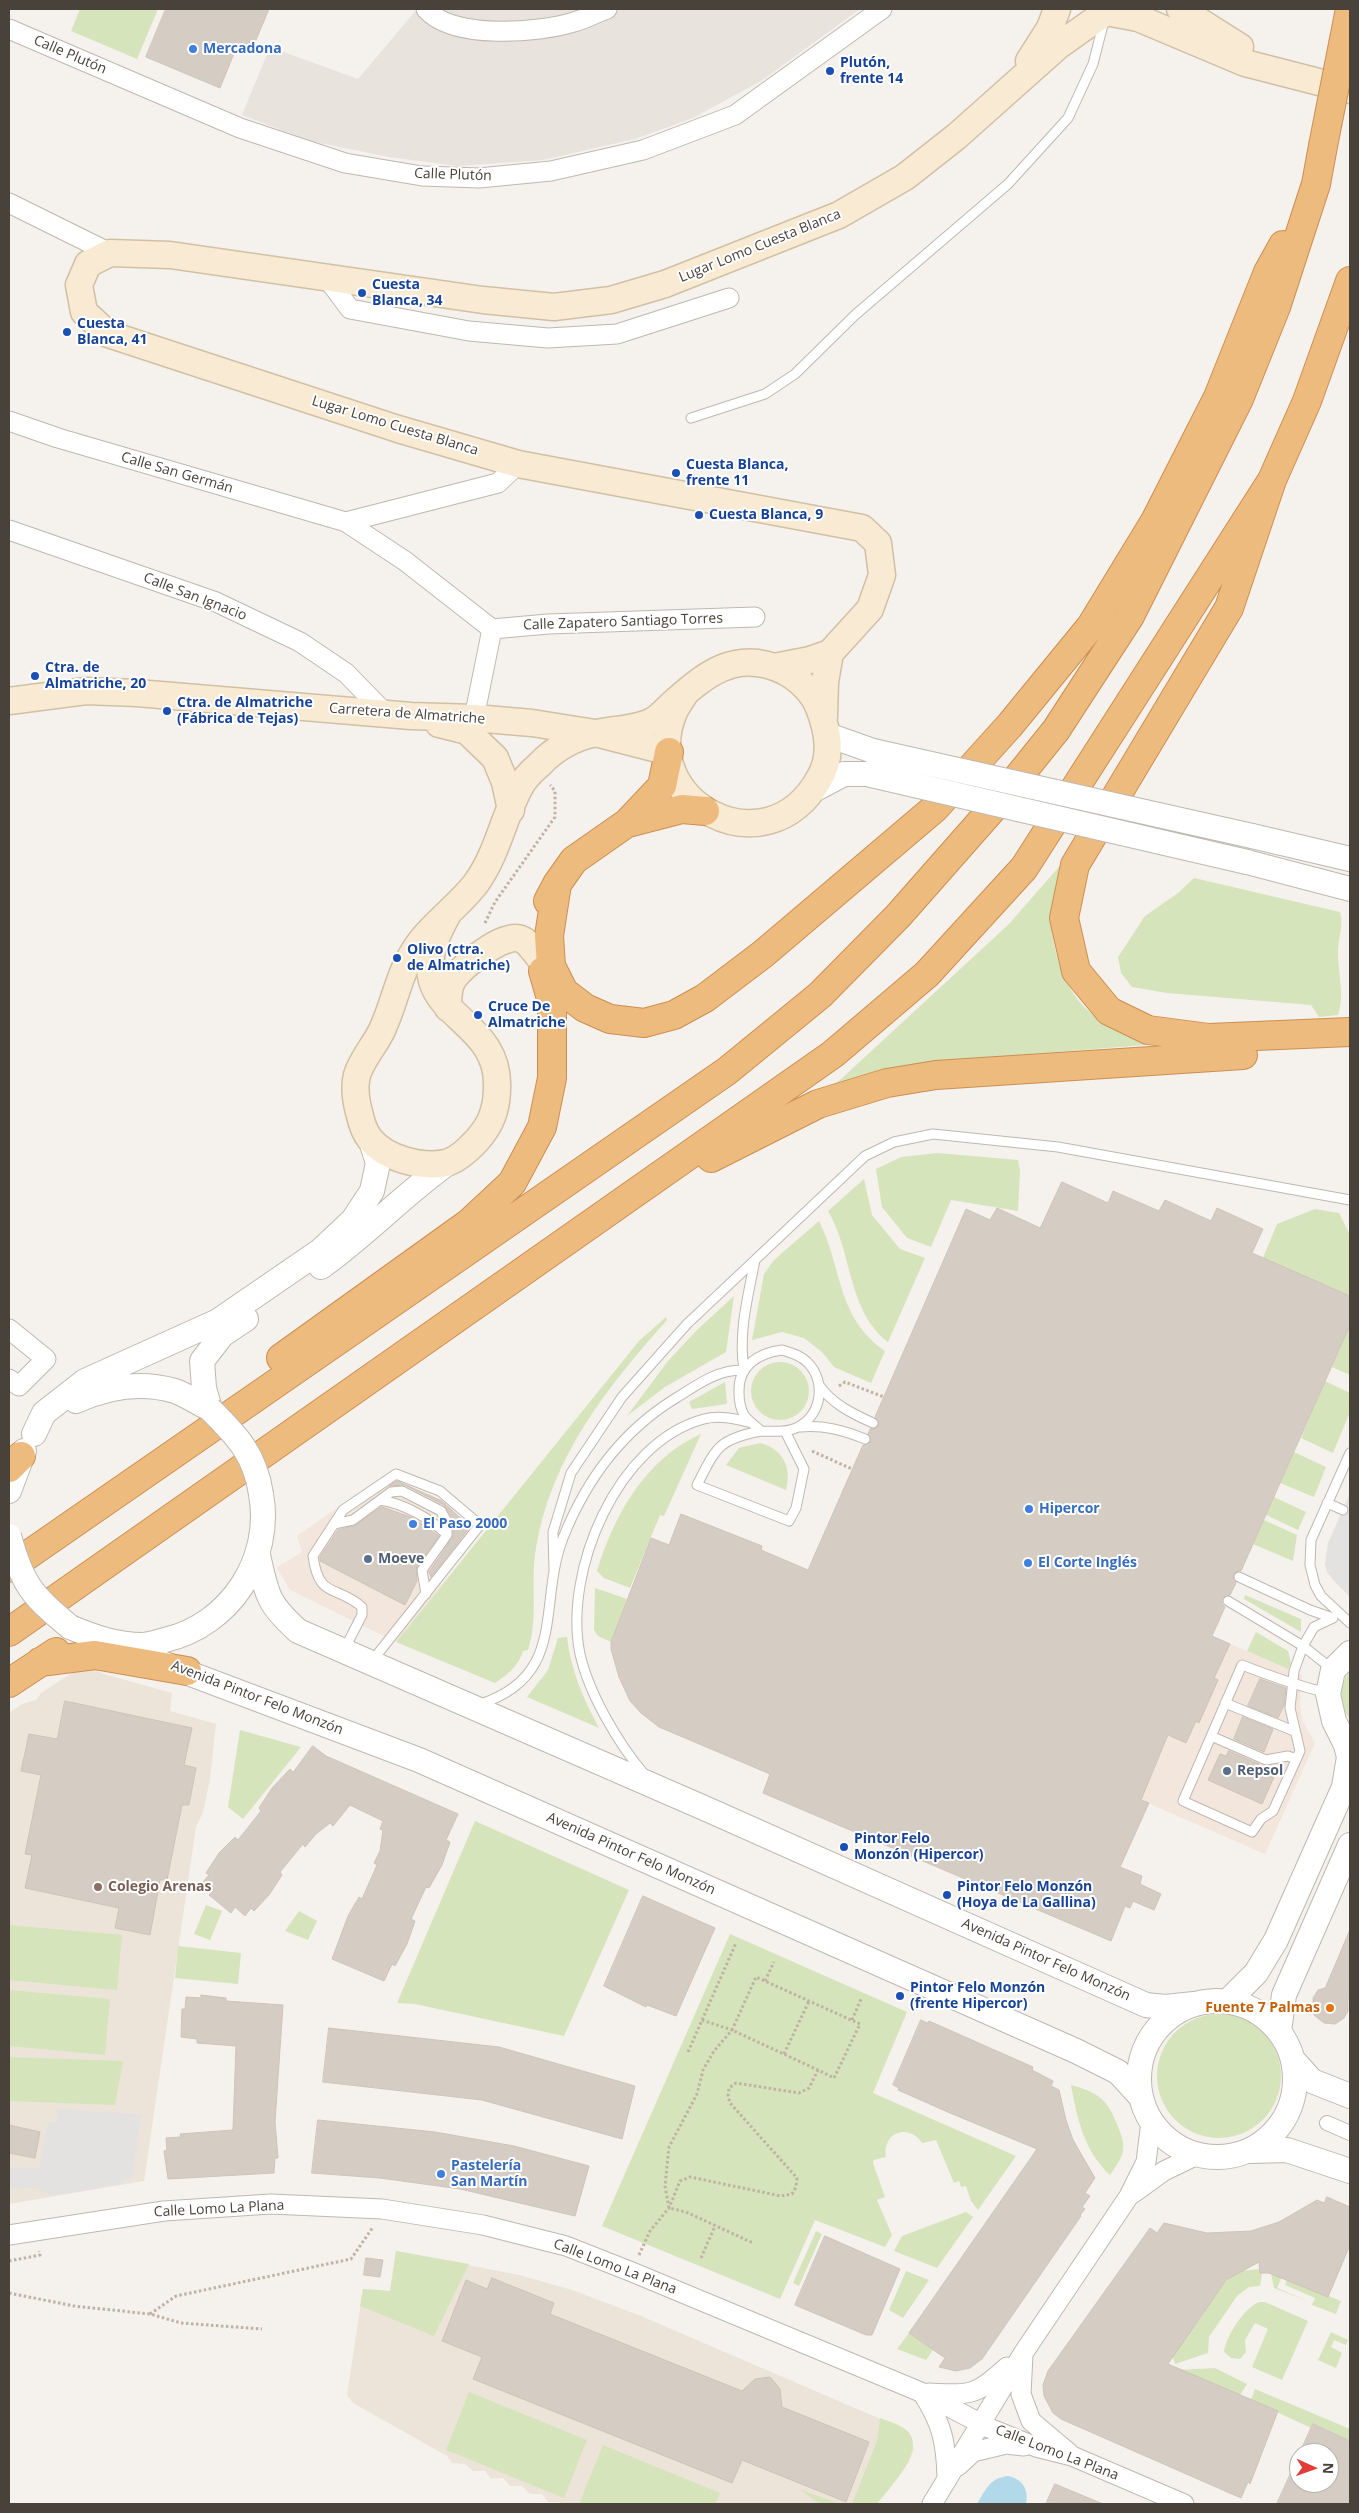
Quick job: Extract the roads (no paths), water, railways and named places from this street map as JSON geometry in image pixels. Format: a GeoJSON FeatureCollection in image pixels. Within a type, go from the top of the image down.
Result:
{"type":"FeatureCollection","features":[{"type":"Feature","properties":{"kind":"highway"},"geometry":{"type":"LineString","coordinates":[[9,1568],[727,1071],[820,995],[898,916],[994,807],[1056,730],[1130,616],[1239,399],[1276,307],[1316,184],[1350,9]]}},
{"type":"Feature","properties":{"kind":"highway"},"geometry":{"type":"LineString","coordinates":[[557,884],[549,936],[551,966],[564,992],[585,1008],[610,1019],[644,1023],[674,1015],[705,998],[763,954],[935,808],[1010,725],[1091,626],[1155,521],[1218,397],[1268,272],[1316,184]]}},
{"type":"Feature","properties":{"kind":"highway"},"geometry":{"type":"LineString","coordinates":[[1350,281],[1307,401],[1272,480],[1228,608],[1074,865],[1064,918],[1076,971],[1109,1011],[1148,1030],[1209,1038],[1350,1032]]}},
{"type":"Feature","properties":{"kind":"highway"},"geometry":{"type":"LineString","coordinates":[[9,1632],[481,1303],[833,1054],[927,974],[1024,868],[1272,480]]}},
{"type":"Feature","properties":{"kind":"highway"},"geometry":{"type":"LineString","coordinates":[[181,1450],[262,1371],[469,1223],[512,1183],[542,1127],[552,1078],[552,1002],[540,958],[538,931],[544,909],[557,884],[574,860],[627,823],[662,786],[668,752]]}},
{"type":"Feature","properties":{"kind":"highway"},"geometry":{"type":"LineString","coordinates":[[627,823],[682,809],[705,811]]}},
{"type":"Feature","properties":{"kind":"highway"},"geometry":{"type":"LineString","coordinates":[[481,1303],[608,1227],[720,1152],[818,1104],[888,1083],[936,1075],[1350,1048]]}},
{"type":"Feature","properties":{"kind":"highway"},"geometry":{"type":"LineString","coordinates":[[9,1683],[66,1645],[106,1642]]}},
{"type":"Feature","properties":{"kind":"highway"},"geometry":{"type":"LineString","coordinates":[[40,1662],[95,1654],[187,1671]]}},
{"type":"Feature","properties":{"kind":"main road","name":"Lugar Lomo Cuesta Blanca"},"geometry":{"type":"LineString","coordinates":[[1007,90],[1039,48],[1050,28],[1057,9]]}},
{"type":"Feature","properties":{"kind":"main road"},"geometry":{"type":"LineString","coordinates":[[1180,9],[1281,71]]}},
{"type":"Feature","properties":{"kind":"main road","name":"Lugar Lomo Cuesta Blanca"},"geometry":{"type":"LineString","coordinates":[[830,653],[870,609],[882,575],[878,543],[862,528],[518,464],[398,429],[108,334],[84,312],[79,285],[88,264],[110,253],[170,255],[483,300],[554,307],[611,300],[665,284],[839,215],[905,177],[957,136],[1007,90],[1101,10]]}},
{"type":"Feature","properties":{"kind":"main road"},"geometry":{"type":"LineString","coordinates":[[1101,10],[1138,18],[1245,63],[1350,90]]}},
{"type":"Feature","properties":{"kind":"main road"},"geometry":{"type":"LineString","coordinates":[[686,692],[674,713],[669,734],[668,752],[680,786],[705,811],[718,818],[745,824],[760,823],[786,814],[798,806],[822,776],[828,753],[825,682],[830,653],[810,660],[774,667]]}},
{"type":"Feature","properties":{"kind":"main road"},"geometry":{"type":"LineString","coordinates":[[448,914],[436,934],[430,952],[431,974],[436,992],[448,1008],[488,1046],[498,1074],[496,1104],[486,1130],[470,1148],[448,1162],[423,1163],[396,1158],[371,1141],[361,1123],[356,1100],[357,1076],[383,1029],[403,968],[423,938],[448,914],[476,882],[497,849],[521,784],[554,750],[595,733],[625,730],[652,722],[706,676],[731,665],[755,664],[774,667],[790,674],[806,687],[817,701],[826,727]]}},
{"type":"Feature","properties":{"kind":"main road","name":"Carretera de Almatriche"},"geometry":{"type":"LineString","coordinates":[[9,701],[86,690],[399,715],[474,718],[532,723],[595,733]]}},
{"type":"Feature","properties":{"kind":"main road"},"geometry":{"type":"LineString","coordinates":[[399,715],[467,731],[495,758],[505,782],[511,810]]}},
{"type":"Feature","properties":{"kind":"main road"},"geometry":{"type":"LineString","coordinates":[[595,733],[668,752]]}},
{"type":"Feature","properties":{"kind":"main road"},"geometry":{"type":"LineString","coordinates":[[448,1008],[448,995],[453,979],[480,955],[505,939],[520,938],[527,942],[540,958]]}},
{"type":"Feature","properties":{"kind":"street"},"geometry":{"type":"LineString","coordinates":[[426,9],[432,16],[454,26],[499,33],[574,22],[607,9]]}},
{"type":"Feature","properties":{"kind":"street","name":"Calle Plutón"},"geometry":{"type":"LineString","coordinates":[[9,29],[240,128],[345,164],[422,176],[479,178],[551,171],[643,150],[735,115],[882,9]]}},
{"type":"Feature","properties":{"kind":"street"},"geometry":{"type":"LineString","coordinates":[[9,203],[110,253]]}},
{"type":"Feature","properties":{"kind":"street"},"geometry":{"type":"LineString","coordinates":[[327,278],[350,309],[468,331],[548,338],[617,334],[729,298]]}},
{"type":"Feature","properties":{"kind":"street","name":"Calle San Germán"},"geometry":{"type":"LineString","coordinates":[[9,421],[58,438],[346,522],[419,571],[492,629]]}},
{"type":"Feature","properties":{"kind":"street"},"geometry":{"type":"LineString","coordinates":[[346,522],[498,483],[518,464]]}},
{"type":"Feature","properties":{"kind":"street","name":"Calle San Ignacio"},"geometry":{"type":"LineString","coordinates":[[9,530],[216,602],[300,642],[346,673],[399,715]]}},
{"type":"Feature","properties":{"kind":"street","name":"Calle Zapatero Santiago Torres"},"geometry":{"type":"LineString","coordinates":[[492,629],[548,624],[755,617]]}},
{"type":"Feature","properties":{"kind":"street"},"geometry":{"type":"LineString","coordinates":[[474,718],[492,629]]}},
{"type":"Feature","properties":{"kind":"street"},"geometry":{"type":"LineString","coordinates":[[826,727],[870,762],[1350,888]]}},
{"type":"Feature","properties":{"kind":"street"},"geometry":{"type":"LineString","coordinates":[[810,792],[870,762],[1252,836],[1350,859]]}},
{"type":"Feature","properties":{"kind":"street"},"geometry":{"type":"LineString","coordinates":[[9,1491],[21,1453],[44,1413],[85,1382],[218,1321],[320,1251],[353,1220],[372,1192],[378,1163],[371,1141]]}},
{"type":"Feature","properties":{"kind":"street"},"geometry":{"type":"LineString","coordinates":[[204,1400],[202,1361],[222,1335],[354,1244],[398,1201],[448,1162]]}},
{"type":"Feature","properties":{"kind":"street"},"geometry":{"type":"LineString","coordinates":[[9,1329],[46,1359],[19,1386],[9,1379]]}},
{"type":"Feature","properties":{"kind":"street"},"geometry":{"type":"LineString","coordinates":[[21,1453],[63,1408],[98,1391],[136,1385],[175,1392],[204,1400],[239,1437],[258,1474],[265,1514],[258,1555],[241,1590],[215,1618],[182,1636],[144,1645],[106,1642]]}},
{"type":"Feature","properties":{"kind":"street","name":"Avenida Pintor Felo Monzón"},"geometry":{"type":"LineString","coordinates":[[9,1536],[18,1570],[40,1602],[70,1627],[419,1760],[1068,2047],[1118,2072],[1140,2096]]}},
{"type":"Feature","properties":{"kind":"street","name":"Avenida Pintor Felo Monzón"},"geometry":{"type":"LineString","coordinates":[[258,1555],[266,1590],[275,1611],[298,1631],[1146,2005],[1165,2007],[1194,2004]]}},
{"type":"Feature","properties":{"kind":"street"},"geometry":{"type":"LineString","coordinates":[[1228,2001],[1256,1973],[1276,1940],[1344,1787],[1348,1757],[1346,1745],[1342,1726],[1328,1694],[1333,1670],[1350,1653]]}},
{"type":"Feature","properties":{"kind":"street"},"geometry":{"type":"LineString","coordinates":[[1279,2031],[1284,1995],[1350,1845]]}},
{"type":"Feature","properties":{"kind":"street"},"geometry":{"type":"LineString","coordinates":[[1251,2151],[1273,2135],[1288,2114],[1296,2088],[1294,2061],[1286,2041],[1260,2012],[1228,2001],[1194,2004],[1173,2014],[1156,2030],[1144,2050],[1139,2073],[1140,2096],[1151,2122],[1170,2143],[1195,2156],[1224,2159],[1251,2151],[1287,2150],[1350,2171]]}},
{"type":"Feature","properties":{"kind":"street"},"geometry":{"type":"LineString","coordinates":[[1294,2061],[1312,2081],[1350,2096]]}},
{"type":"Feature","properties":{"kind":"street"},"geometry":{"type":"LineString","coordinates":[[932,2504],[1024,2352],[1129,2196],[1146,2162],[1151,2122]]}},
{"type":"Feature","properties":{"kind":"street"},"geometry":{"type":"LineString","coordinates":[[1327,2123],[1350,2134]]}},
{"type":"Feature","properties":{"kind":"street"},"geometry":{"type":"LineString","coordinates":[[1129,2196],[1164,2171],[1195,2156]]}},
{"type":"Feature","properties":{"kind":"street","name":"Calle Lomo La Plana"},"geometry":{"type":"LineString","coordinates":[[9,2235],[164,2211],[271,2204],[382,2209],[492,2227],[566,2246],[632,2272],[923,2393],[980,2422],[1036,2447],[1072,2456],[1184,2504]]}},
{"type":"Feature","properties":{"kind":"street"},"geometry":{"type":"LineString","coordinates":[[923,2393],[965,2395],[985,2387],[1024,2352]]}},
{"type":"Feature","properties":{"kind":"street"},"geometry":{"type":"LineString","coordinates":[[1024,2352],[1021,2394],[1031,2421],[1072,2456]]}},
{"type":"Feature","properties":{"kind":"street"},"geometry":{"type":"LineString","coordinates":[[923,2393],[938,2417],[946,2445],[947,2477]]}},
{"type":"Feature","properties":{"kind":"street"},"geometry":{"type":"LineString","coordinates":[[947,2477],[973,2452],[1006,2444],[1036,2447]]}},
{"type":"Feature","properties":{"kind":"lane"},"geometry":{"type":"LineString","coordinates":[[691,418],[766,394],[795,374],[855,315],[1008,184],[1068,118],[1093,64],[1101,10]]}},
{"type":"Feature","properties":{"kind":"lane"},"geometry":{"type":"LineString","coordinates":[[554,1571],[553,1532],[571,1473],[594,1436],[622,1397],[687,1324],[865,1156],[894,1142],[933,1134],[1058,1147],[1350,1200]]}},
{"type":"Feature","properties":{"kind":"lane"},"geometry":{"type":"LineString","coordinates":[[744,1370],[741,1349],[742,1331],[755,1260]]}},
{"type":"Feature","properties":{"kind":"lane"},"geometry":{"type":"LineString","coordinates":[[761,1431],[745,1416],[739,1398],[740,1379],[744,1370],[756,1357],[782,1350],[795,1354],[807,1361],[815,1372],[819,1385],[825,1394],[842,1408],[873,1423]]}},
{"type":"Feature","properties":{"kind":"lane"},"geometry":{"type":"LineString","coordinates":[[471,1707],[500,1698],[530,1671],[546,1637],[554,1571],[562,1539],[592,1481],[613,1451],[660,1408],[724,1371],[744,1370]]}},
{"type":"Feature","properties":{"kind":"lane"},"geometry":{"type":"LineString","coordinates":[[797,1428],[808,1420],[815,1410],[819,1397],[819,1385]]}},
{"type":"Feature","properties":{"kind":"lane"},"geometry":{"type":"LineString","coordinates":[[655,1788],[633,1761],[611,1726],[591,1686],[580,1655],[577,1624],[579,1580],[596,1526],[617,1492],[645,1455],[673,1433],[705,1419],[734,1418],[752,1423]]}},
{"type":"Feature","properties":{"kind":"lane"},"geometry":{"type":"LineString","coordinates":[[785,1431],[804,1469],[796,1508],[790,1521],[698,1485],[716,1449],[736,1435],[761,1431],[785,1431],[797,1428],[831,1428],[844,1430],[865,1439]]}},
{"type":"Feature","properties":{"kind":"lane"},"geometry":{"type":"LineString","coordinates":[[1350,1453],[1311,1540],[1310,1565],[1315,1585],[1321,1596],[1350,1623]]}},
{"type":"Feature","properties":{"kind":"lane"},"geometry":{"type":"LineString","coordinates":[[343,1651],[362,1615],[362,1607],[324,1587],[315,1574],[313,1556],[343,1510],[396,1474],[440,1491],[480,1525],[371,1664]]}},
{"type":"Feature","properties":{"kind":"lane"},"geometry":{"type":"LineString","coordinates":[[334,1524],[353,1520],[391,1492],[402,1492],[441,1511],[447,1522],[447,1536],[422,1570],[426,1594]]}},
{"type":"Feature","properties":{"kind":"lane"},"geometry":{"type":"LineString","coordinates":[[380,1500],[395,1503],[434,1523],[447,1536]]}},
{"type":"Feature","properties":{"kind":"lane"},"geometry":{"type":"LineString","coordinates":[[1328,1503],[1343,1510]]}},
{"type":"Feature","properties":{"kind":"lane"},"geometry":{"type":"LineString","coordinates":[[1239,1577],[1310,1610],[1350,1623]]}},
{"type":"Feature","properties":{"kind":"lane"},"geometry":{"type":"LineString","coordinates":[[1228,1601],[1303,1646],[1333,1670]]}},
{"type":"Feature","properties":{"kind":"lane"},"geometry":{"type":"LineString","coordinates":[[1328,1694],[1292,1684],[1242,1665],[1183,1801],[1252,1832],[1261,1820],[1273,1811],[1300,1751],[1290,1708],[1292,1684],[1294,1671],[1303,1646],[1314,1627],[1333,1618]]}},
{"type":"Feature","properties":{"kind":"lane"},"geometry":{"type":"LineString","coordinates":[[1226,1703],[1294,1731]]}},
{"type":"Feature","properties":{"kind":"lane"},"geometry":{"type":"LineString","coordinates":[[1211,1736],[1266,1760],[1288,1756],[1296,1759]]}},
{"type":"Feature","properties":{"kind":"water"},"geometry":{"type":"Polygon","coordinates":[[[1008,2476],[1018,2480],[1024,2486],[1027,2494],[1026,2504],[977,2504],[986,2489],[993,2482],[1008,2476]]]}},
{"type":"Feature","properties":{"kind":"place","name":"Mercadona"},"geometry":{"type":"Point","coordinates":[193,49]}},
{"type":"Feature","properties":{"kind":"place","name":"Plutón, frente 14"},"geometry":{"type":"Point","coordinates":[830,71]}},
{"type":"Feature","properties":{"kind":"place","name":"Cuesta Blanca, 34"},"geometry":{"type":"Point","coordinates":[362,293]}},
{"type":"Feature","properties":{"kind":"place","name":"Cuesta Blanca, 41"},"geometry":{"type":"Point","coordinates":[67,332]}},
{"type":"Feature","properties":{"kind":"place","name":"Cuesta Blanca, frente 11"},"geometry":{"type":"Point","coordinates":[676,473]}},
{"type":"Feature","properties":{"kind":"place","name":"Cuesta Blanca, 9"},"geometry":{"type":"Point","coordinates":[699,515]}},
{"type":"Feature","properties":{"kind":"place","name":"Ctra. de Almatriche, 20"},"geometry":{"type":"Point","coordinates":[35,676]}},
{"type":"Feature","properties":{"kind":"place","name":"Ctra. de Almatriche (Fábrica de Tejas)"},"geometry":{"type":"Point","coordinates":[167,711]}},
{"type":"Feature","properties":{"kind":"place","name":"Olivo (ctra. de Almatriche)"},"geometry":{"type":"Point","coordinates":[397,958]}},
{"type":"Feature","properties":{"kind":"place","name":"Cruce De Almatriche"},"geometry":{"type":"Point","coordinates":[478,1015]}},
{"type":"Feature","properties":{"kind":"place","name":"Hipercor"},"geometry":{"type":"Point","coordinates":[1029,1509]}},
{"type":"Feature","properties":{"kind":"place","name":"El Paso 2000"},"geometry":{"type":"Point","coordinates":[413,1524]}},
{"type":"Feature","properties":{"kind":"place","name":"Moeve"},"geometry":{"type":"Point","coordinates":[368,1559]}},
{"type":"Feature","properties":{"kind":"place","name":"El Corte Inglés"},"geometry":{"type":"Point","coordinates":[1028,1563]}},
{"type":"Feature","properties":{"kind":"place","name":"Repsol"},"geometry":{"type":"Point","coordinates":[1227,1771]}},
{"type":"Feature","properties":{"kind":"place","name":"Pintor Felo Monzón (Hipercor)"},"geometry":{"type":"Point","coordinates":[844,1847]}},
{"type":"Feature","properties":{"kind":"place","name":"Colegio Arenas"},"geometry":{"type":"Point","coordinates":[98,1887]}},
{"type":"Feature","properties":{"kind":"place","name":"Pintor Felo Monzón (Hoya de La Gallina)"},"geometry":{"type":"Point","coordinates":[947,1895]}},
{"type":"Feature","properties":{"kind":"place","name":"Pintor Felo Monzón (frente Hipercor)"},"geometry":{"type":"Point","coordinates":[900,1996]}},
{"type":"Feature","properties":{"kind":"place","name":"Fuente 7 Palmas"},"geometry":{"type":"Point","coordinates":[1330,2008]}},
{"type":"Feature","properties":{"kind":"place","name":"Pastelería San Martín"},"geometry":{"type":"Point","coordinates":[441,2174]}}]}
